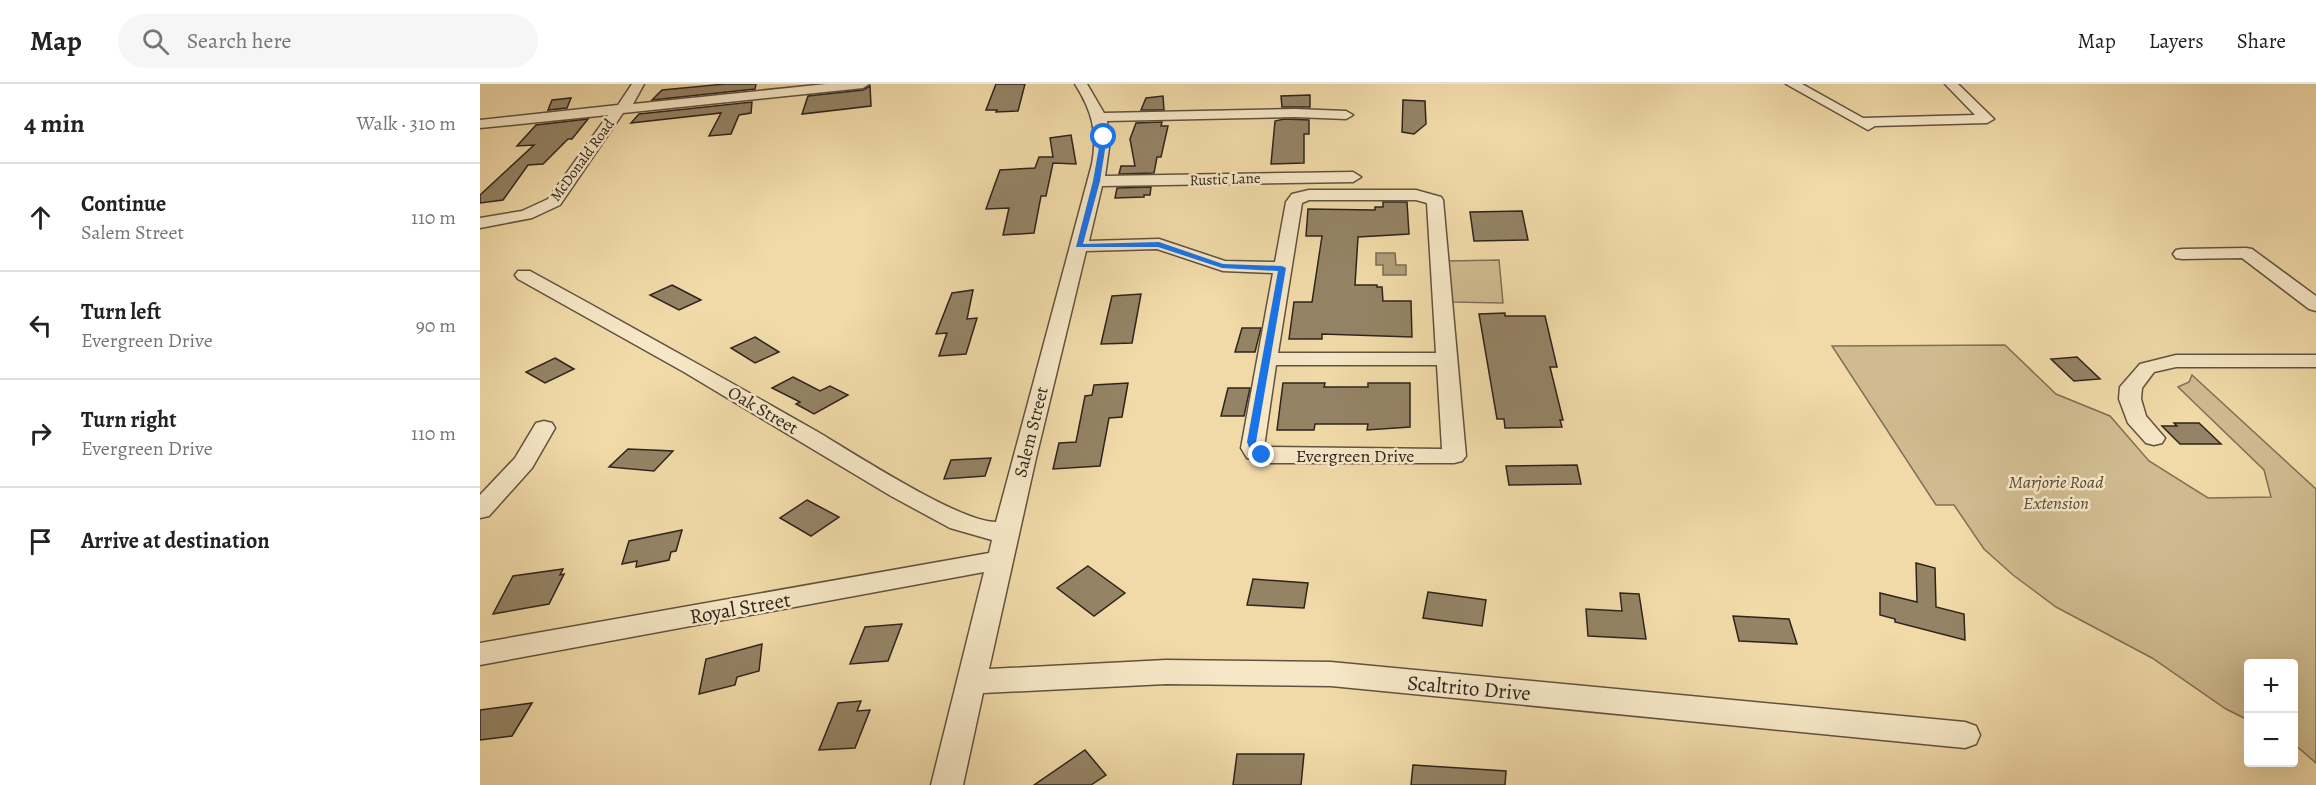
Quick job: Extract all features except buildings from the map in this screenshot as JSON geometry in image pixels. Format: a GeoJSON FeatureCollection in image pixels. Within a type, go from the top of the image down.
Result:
{"type":"FeatureCollection","features":[{"type":"Feature","properties":{"kind":"street"},"geometry":{"type":"LineString","coordinates":[[480,124],[620,109],[638,84]]}},
{"type":"Feature","properties":{"kind":"street","name":"McDonald Road"},"geometry":{"type":"LineString","coordinates":[[480,223],[526,215],[554,202],[620,109],[776,89],[863,84]]}},
{"type":"Feature","properties":{"kind":"street","name":"Salem Street"},"geometry":{"type":"LineString","coordinates":[[947,785],[1007,531],[1097,181],[1104,137],[1101,117],[1081,84]]}},
{"type":"Feature","properties":{"kind":"street"},"geometry":{"type":"LineString","coordinates":[[1792,84],[1864,124],[1987,119],[1951,84]]}},
{"type":"Feature","properties":{"kind":"street"},"geometry":{"type":"LineString","coordinates":[[1101,117],[1294,113],[1346,115]]}},
{"type":"Feature","properties":{"kind":"street","name":"Rustic Lane"},"geometry":{"type":"LineString","coordinates":[[1097,181],[1353,177]]}},
{"type":"Feature","properties":{"kind":"street","name":"Evergreen Drive"},"geometry":{"type":"LineString","coordinates":[[1416,195],[1431,197],[1437,204],[1454,456],[1270,456],[1255,453],[1251,442],[1266,359],[1294,202],[1298,196],[1416,195]]}},
{"type":"Feature","properties":{"kind":"street"},"geometry":{"type":"LineString","coordinates":[[1079,246],[1159,244],[1222,266],[1282,268]]}},
{"type":"Feature","properties":{"kind":"street"},"geometry":{"type":"LineString","coordinates":[[2182,254],[2246,253],[2316,305]]}},
{"type":"Feature","properties":{"kind":"street","name":"Oak Street"},"geometry":{"type":"LineString","coordinates":[[524,275],[692,368],[899,490],[959,522],[986,531],[1007,531]]}},
{"type":"Feature","properties":{"kind":"street"},"geometry":{"type":"LineString","coordinates":[[1266,359],[1447,359]]}},
{"type":"Feature","properties":{"kind":"street"},"geometry":{"type":"LineString","coordinates":[[2154,438],[2136,417],[2130,399],[2131,387],[2147,368],[2176,361],[2316,362]]}},
{"type":"Feature","properties":{"kind":"street"},"geometry":{"type":"LineString","coordinates":[[480,510],[524,463],[544,428]]}},
{"type":"Feature","properties":{"kind":"street","name":"Royal Street"},"geometry":{"type":"LineString","coordinates":[[480,654],[1000,560]]}},
{"type":"Feature","properties":{"kind":"street","name":"Scaltrito Drive"},"geometry":{"type":"LineString","coordinates":[[971,682],[1166,672],[1319,674],[1965,735]]}},
{"type":"Feature","properties":{"kind":"green space"},"geometry":{"type":"Polygon","coordinates":[[[1499,260],[1503,303],[1452,302],[1447,261],[1499,260]]]}},
{"type":"Feature","properties":{"kind":"green space","name":"Marjorie Road Extension"},"geometry":{"type":"Polygon","coordinates":[[[2005,345],[2056,394],[2110,416],[2149,461],[2208,498],[2271,497],[2264,470],[2178,387],[2189,382],[2192,375],[2316,489],[2316,763],[2298,747],[2298,659],[2244,659],[2244,718],[2226,709],[2152,658],[2056,607],[2013,575],[1984,549],[1954,505],[1936,505],[1832,346],[2005,345]]]}},
{"type":"Feature","properties":{"kind":"shaded area"},"geometry":{"type":"Polygon","coordinates":[[[1376,253],[1395,253],[1396,265],[1406,265],[1406,275],[1383,275],[1383,265],[1376,265],[1376,253]]]}},
{"type":"Feature","properties":{"kind":"route"},"geometry":{"type":"LineString","coordinates":[[1104,137],[1097,181],[1079,246],[1159,244],[1222,266],[1282,268],[1251,442],[1255,453],[1262,455]]}}]}
